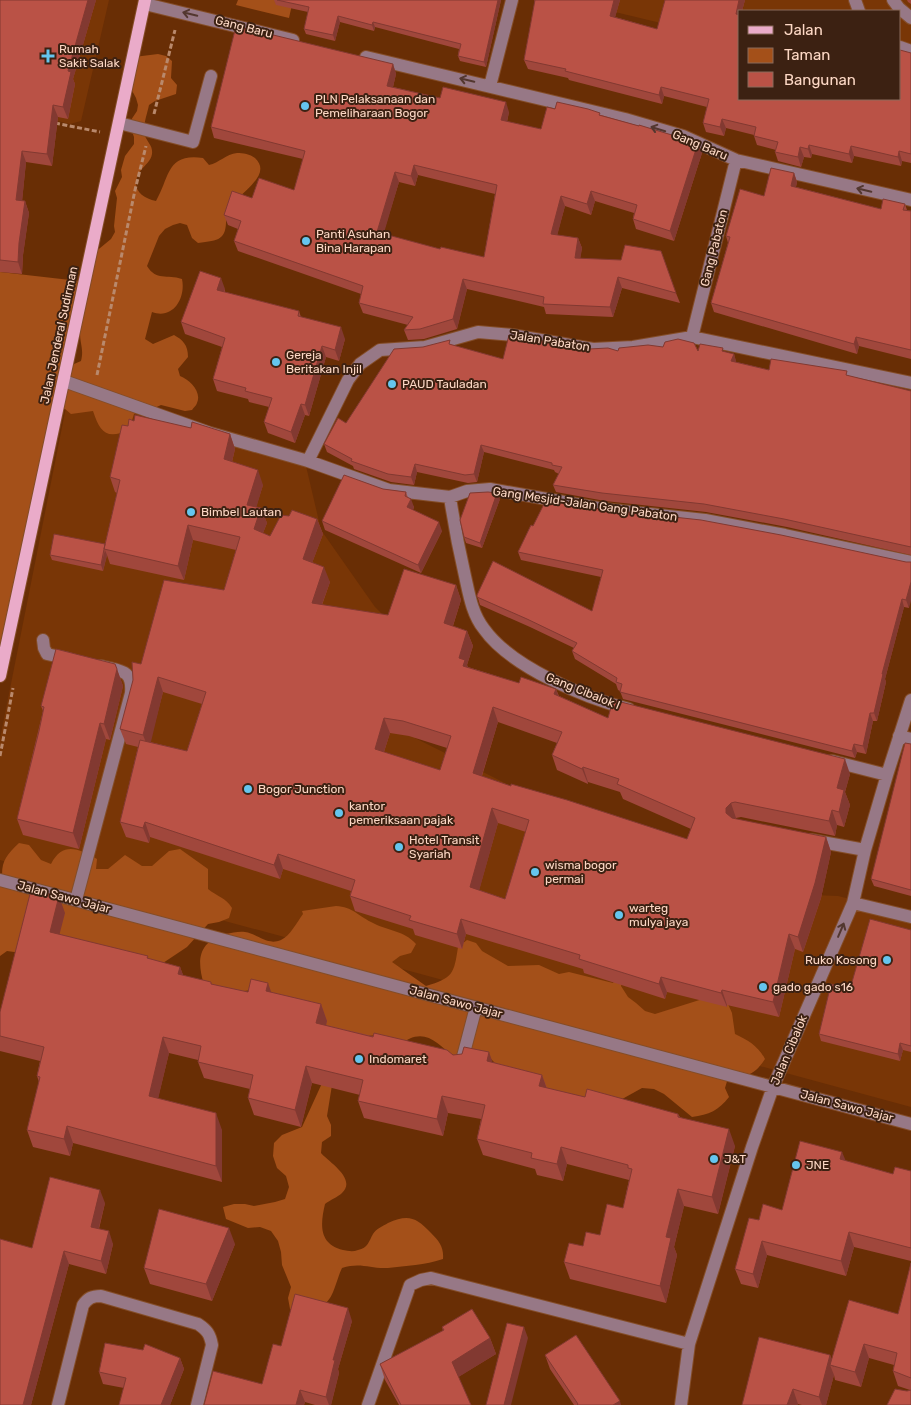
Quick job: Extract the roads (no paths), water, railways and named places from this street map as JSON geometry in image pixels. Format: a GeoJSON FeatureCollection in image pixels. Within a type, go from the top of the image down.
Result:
{"type":"FeatureCollection","features":[{"type":"Feature","properties":{"kind":"main road","name":"Jalan Jenderal Sudirman"},"geometry":{"type":"LineString","coordinates":[[0,676],[145,2]]}},
{"type":"Feature","properties":{"kind":"street"},"geometry":{"type":"LineString","coordinates":[[490,86],[512,0]]}},
{"type":"Feature","properties":{"kind":"street"},"geometry":{"type":"LineString","coordinates":[[893,0],[911,18]]}},
{"type":"Feature","properties":{"kind":"street","name":"Gang Baru"},"geometry":{"type":"LineString","coordinates":[[145,2],[308,44]]}},
{"type":"Feature","properties":{"kind":"street","name":"Gang Baru"},"geometry":{"type":"LineString","coordinates":[[355,55],[625,118],[683,136],[736,160],[911,200]]}},
{"type":"Feature","properties":{"kind":"street"},"geometry":{"type":"LineString","coordinates":[[117,129],[193,142],[210,76]]}},
{"type":"Feature","properties":{"kind":"street","name":"Gang Pabaton"},"geometry":{"type":"LineString","coordinates":[[692,337],[736,160]]}},
{"type":"Feature","properties":{"kind":"street","name":"Jalan Pabaton"},"geometry":{"type":"LineString","coordinates":[[308,461],[348,380],[360,364],[380,350],[425,347],[478,332],[512,335],[593,349],[633,347],[692,337],[911,383]]}},
{"type":"Feature","properties":{"kind":"street","name":"Gang Mesjid-Jalan Gang Pabaton"},"geometry":{"type":"LineString","coordinates":[[64,380],[210,433],[308,461],[389,490],[450,497],[467,491],[490,489],[604,509],[714,522],[785,534],[911,562]]}},
{"type":"Feature","properties":{"kind":"street","name":"Gang Cibalok I"},"geometry":{"type":"LineString","coordinates":[[450,497],[455,532],[472,607],[484,629],[504,650],[553,682],[608,704],[637,711]]}},
{"type":"Feature","properties":{"kind":"street"},"geometry":{"type":"LineString","coordinates":[[43,640],[46,654],[126,673],[130,678],[131,693],[76,900]]}},
{"type":"Feature","properties":{"kind":"street","name":"Jalan Cibalok"},"geometry":{"type":"LineString","coordinates":[[681,1405],[689,1344],[773,1087],[853,903],[865,850],[887,775],[905,738],[911,700]]}},
{"type":"Feature","properties":{"kind":"street"},"geometry":{"type":"LineString","coordinates":[[820,757],[887,775]]}},
{"type":"Feature","properties":{"kind":"street"},"geometry":{"type":"LineString","coordinates":[[797,837],[865,850]]}},
{"type":"Feature","properties":{"kind":"street","name":"Jalan Sawo Jajar"},"geometry":{"type":"LineString","coordinates":[[0,880],[911,1124]]}},
{"type":"Feature","properties":{"kind":"street"},"geometry":{"type":"LineString","coordinates":[[853,903],[911,917]]}},
{"type":"Feature","properties":{"kind":"street"},"geometry":{"type":"LineString","coordinates":[[461,1064],[476,1007]]}},
{"type":"Feature","properties":{"kind":"street"},"geometry":{"type":"LineString","coordinates":[[368,1405],[410,1285],[431,1278],[689,1344]]}},
{"type":"Feature","properties":{"kind":"street"},"geometry":{"type":"LineString","coordinates":[[58,1405],[83,1305],[87,1299],[93,1296],[101,1296],[189,1322],[206,1329],[211,1336],[212,1345],[197,1405]]}},
{"type":"Feature","properties":{"kind":"place","name":"Rumah Sakit Salak"},"geometry":{"type":"Point","coordinates":[48,56]}},
{"type":"Feature","properties":{"kind":"place","name":"PLN Pelaksanaan dan Pemeliharaan Bogor"},"geometry":{"type":"Point","coordinates":[305,106]}},
{"type":"Feature","properties":{"kind":"place","name":"Panti Asuhan Bina Harapan"},"geometry":{"type":"Point","coordinates":[306,241]}},
{"type":"Feature","properties":{"kind":"place","name":"Gereja Beritakan Injil"},"geometry":{"type":"Point","coordinates":[276,362]}},
{"type":"Feature","properties":{"kind":"place","name":"PAUD Tauladan"},"geometry":{"type":"Point","coordinates":[392,384]}},
{"type":"Feature","properties":{"kind":"place","name":"Bimbel Lautan"},"geometry":{"type":"Point","coordinates":[191,512]}},
{"type":"Feature","properties":{"kind":"place","name":"Bogor Junction"},"geometry":{"type":"Point","coordinates":[248,789]}},
{"type":"Feature","properties":{"kind":"place","name":"kantor pemeriksaan pajak"},"geometry":{"type":"Point","coordinates":[339,813]}},
{"type":"Feature","properties":{"kind":"place","name":"Hotel Transit Syariah"},"geometry":{"type":"Point","coordinates":[399,847]}},
{"type":"Feature","properties":{"kind":"place","name":"wisma bogor permai"},"geometry":{"type":"Point","coordinates":[535,872]}},
{"type":"Feature","properties":{"kind":"place","name":"warteg mulya jaya"},"geometry":{"type":"Point","coordinates":[619,915]}},
{"type":"Feature","properties":{"kind":"place","name":"Ruko Kosong"},"geometry":{"type":"Point","coordinates":[887,960]}},
{"type":"Feature","properties":{"kind":"place","name":"gado gado s16"},"geometry":{"type":"Point","coordinates":[763,987]}},
{"type":"Feature","properties":{"kind":"place","name":"Indomaret"},"geometry":{"type":"Point","coordinates":[359,1059]}},
{"type":"Feature","properties":{"kind":"place","name":"J&T"},"geometry":{"type":"Point","coordinates":[714,1159]}},
{"type":"Feature","properties":{"kind":"place","name":"JNE"},"geometry":{"type":"Point","coordinates":[796,1165]}}]}
